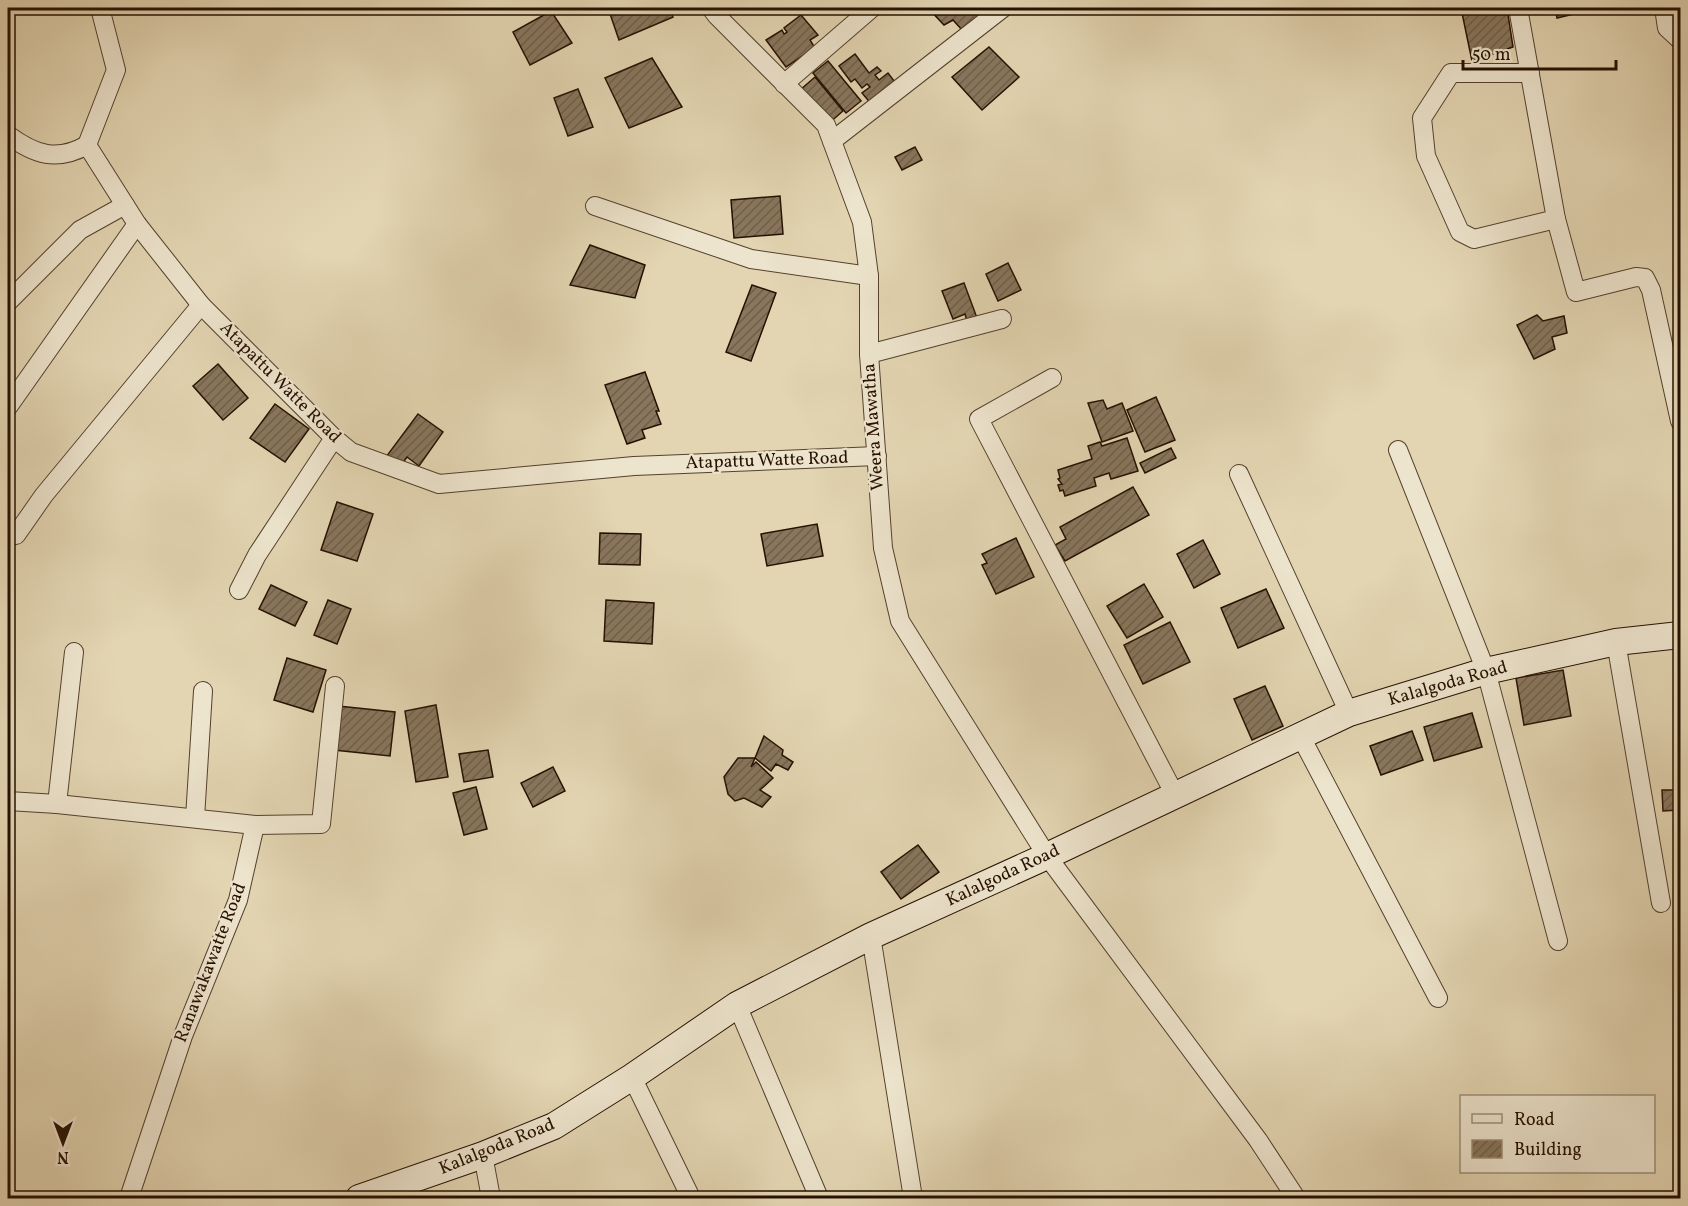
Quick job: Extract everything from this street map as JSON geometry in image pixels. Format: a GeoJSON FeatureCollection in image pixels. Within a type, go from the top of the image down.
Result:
{"type":"FeatureCollection","features":[{"type":"Feature","properties":{"kind":"street"},"geometry":{"type":"LineString","coordinates":[[8,135],[39,154],[71,154],[87,145],[116,70],[100,8]]}},
{"type":"Feature","properties":{"kind":"street","name":"Weera Mawatha"},"geometry":{"type":"LineString","coordinates":[[711,8],[826,125],[862,222],[869,276],[869,354],[883,548],[900,621],[1047,856],[1258,1140],[1296,1198]]}},
{"type":"Feature","properties":{"kind":"street"},"geometry":{"type":"LineString","coordinates":[[784,84],[872,8]]}},
{"type":"Feature","properties":{"kind":"street"},"geometry":{"type":"LineString","coordinates":[[832,141],[1003,8]]}},
{"type":"Feature","properties":{"kind":"street"},"geometry":{"type":"LineString","coordinates":[[1518,8],[1556,219],[1576,292],[1636,277],[1645,278],[1651,290],[1680,421]]}},
{"type":"Feature","properties":{"kind":"street"},"geometry":{"type":"LineString","coordinates":[[1664,8],[1667,28],[1680,40]]}},
{"type":"Feature","properties":{"kind":"street"},"geometry":{"type":"LineString","coordinates":[[1530,73],[1451,73],[1422,118],[1426,156],[1460,232],[1474,239],[1556,219]]}},
{"type":"Feature","properties":{"kind":"street","name":"Atapattu Watte Road"},"geometry":{"type":"LineString","coordinates":[[87,145],[137,224],[201,305],[334,438],[351,452],[440,484],[634,466],[876,456]]}},
{"type":"Feature","properties":{"kind":"street"},"geometry":{"type":"LineString","coordinates":[[8,302],[80,230],[125,205]]}},
{"type":"Feature","properties":{"kind":"street"},"geometry":{"type":"LineString","coordinates":[[595,206],[751,259],[869,276]]}},
{"type":"Feature","properties":{"kind":"street"},"geometry":{"type":"LineString","coordinates":[[8,407],[137,224]]}},
{"type":"Feature","properties":{"kind":"street"},"geometry":{"type":"LineString","coordinates":[[16,535],[44,495],[201,305]]}},
{"type":"Feature","properties":{"kind":"street"},"geometry":{"type":"LineString","coordinates":[[869,354],[1002,319]]}},
{"type":"Feature","properties":{"kind":"street"},"geometry":{"type":"LineString","coordinates":[[1052,378],[979,419],[1175,795]]}},
{"type":"Feature","properties":{"kind":"street"},"geometry":{"type":"LineString","coordinates":[[239,590],[257,555],[334,438]]}},
{"type":"Feature","properties":{"kind":"street"},"geometry":{"type":"LineString","coordinates":[[1398,450],[1486,670],[1558,941]]}},
{"type":"Feature","properties":{"kind":"street"},"geometry":{"type":"LineString","coordinates":[[1239,474],[1349,713]]}},
{"type":"Feature","properties":{"kind":"street","name":"Kalalgoda Road"},"geometry":{"type":"LineString","coordinates":[[359,1198],[483,1155],[554,1126],[632,1077],[737,1005],[871,936],[1047,856],[1349,713],[1486,670],[1616,642],[1680,635]]}},
{"type":"Feature","properties":{"kind":"street"},"geometry":{"type":"LineString","coordinates":[[1616,642],[1661,903]]}},
{"type":"Feature","properties":{"kind":"street"},"geometry":{"type":"LineString","coordinates":[[57,804],[74,652]]}},
{"type":"Feature","properties":{"kind":"street"},"geometry":{"type":"LineString","coordinates":[[8,801],[255,825],[321,824],[335,686]]}},
{"type":"Feature","properties":{"kind":"street"},"geometry":{"type":"LineString","coordinates":[[195,818],[203,691]]}},
{"type":"Feature","properties":{"kind":"street"},"geometry":{"type":"LineString","coordinates":[[1300,735],[1438,998]]}},
{"type":"Feature","properties":{"kind":"street","name":"Ranawakawatte Road"},"geometry":{"type":"LineString","coordinates":[[129,1198],[183,1036],[238,900],[255,825]]}},
{"type":"Feature","properties":{"kind":"street"},"geometry":{"type":"LineString","coordinates":[[871,936],[913,1198]]}},
{"type":"Feature","properties":{"kind":"street"},"geometry":{"type":"LineString","coordinates":[[737,1005],[819,1198]]}},
{"type":"Feature","properties":{"kind":"street"},"geometry":{"type":"LineString","coordinates":[[632,1077],[691,1198]]}},
{"type":"Feature","properties":{"kind":"street"},"geometry":{"type":"LineString","coordinates":[[483,1155],[491,1198]]}},
{"type":"Feature","properties":{"kind":"building"},"geometry":{"type":"Polygon","coordinates":[[[608,8],[669,8],[673,17],[619,40],[608,8]]]}},
{"type":"Feature","properties":{"kind":"building"},"geometry":{"type":"Polygon","coordinates":[[[928,8],[994,8],[963,31],[953,20],[944,25],[928,8]]]}},
{"type":"Feature","properties":{"kind":"building"},"geometry":{"type":"Polygon","coordinates":[[[1477,8],[1507,8],[1513,47],[1472,61],[1462,13],[1477,8]]]}},
{"type":"Feature","properties":{"kind":"building"},"geometry":{"type":"Polygon","coordinates":[[[1555,8],[1591,8],[1591,10],[1557,18],[1555,8]]]}},
{"type":"Feature","properties":{"kind":"building"},"geometry":{"type":"Polygon","coordinates":[[[551,11],[572,43],[530,65],[513,32],[551,11]]]}},
{"type":"Feature","properties":{"kind":"building"},"geometry":{"type":"Polygon","coordinates":[[[801,15],[818,35],[810,40],[815,48],[786,67],[766,40],[782,30],[784,34],[787,32],[784,28],[801,15]]]}},
{"type":"Feature","properties":{"kind":"building"},"geometry":{"type":"Polygon","coordinates":[[[989,47],[1019,77],[982,110],[952,77],[989,47]]]}},
{"type":"Feature","properties":{"kind":"building"},"geometry":{"type":"Polygon","coordinates":[[[855,54],[869,73],[877,67],[881,71],[875,75],[879,80],[888,73],[898,86],[872,105],[862,93],[870,87],[867,84],[862,88],[855,79],[851,82],[839,66],[855,54]]]}},
{"type":"Feature","properties":{"kind":"building"},"geometry":{"type":"Polygon","coordinates":[[[652,58],[682,107],[629,128],[605,78],[652,58]]]}},
{"type":"Feature","properties":{"kind":"building"},"geometry":{"type":"Polygon","coordinates":[[[828,61],[861,101],[846,113],[813,73],[828,61]]]}},
{"type":"Feature","properties":{"kind":"building"},"geometry":{"type":"Polygon","coordinates":[[[815,77],[843,111],[828,124],[800,90],[815,77]]]}},
{"type":"Feature","properties":{"kind":"building"},"geometry":{"type":"Polygon","coordinates":[[[578,89],[593,127],[568,136],[554,98],[578,89]]]}},
{"type":"Feature","properties":{"kind":"building"},"geometry":{"type":"Polygon","coordinates":[[[915,147],[922,160],[902,170],[895,157],[915,147]]]}},
{"type":"Feature","properties":{"kind":"building"},"geometry":{"type":"Polygon","coordinates":[[[780,196],[783,234],[734,238],[731,200],[780,196]]]}},
{"type":"Feature","properties":{"kind":"building"},"geometry":{"type":"Polygon","coordinates":[[[590,245],[645,265],[635,298],[570,285],[590,245]]]}},
{"type":"Feature","properties":{"kind":"building"},"geometry":{"type":"Polygon","coordinates":[[[1008,263],[1021,290],[998,301],[986,274],[1008,263]]]}},
{"type":"Feature","properties":{"kind":"building"},"geometry":{"type":"Polygon","coordinates":[[[964,283],[977,318],[967,321],[965,314],[953,319],[942,291],[964,283]]]}},
{"type":"Feature","properties":{"kind":"building"},"geometry":{"type":"Polygon","coordinates":[[[752,285],[776,293],[751,361],[726,352],[752,285]]]}},
{"type":"Feature","properties":{"kind":"building"},"geometry":{"type":"Polygon","coordinates":[[[1537,315],[1543,321],[1564,316],[1567,333],[1552,337],[1555,349],[1534,359],[1517,325],[1537,315]]]}},
{"type":"Feature","properties":{"kind":"building"},"geometry":{"type":"Polygon","coordinates":[[[218,364],[248,398],[223,420],[193,386],[218,364]]]}},
{"type":"Feature","properties":{"kind":"building"},"geometry":{"type":"Polygon","coordinates":[[[645,372],[659,411],[656,411],[661,424],[642,430],[645,438],[627,444],[605,385],[645,372]]]}},
{"type":"Feature","properties":{"kind":"building"},"geometry":{"type":"Polygon","coordinates":[[[1156,397],[1175,440],[1145,452],[1127,410],[1156,397]]]}},
{"type":"Feature","properties":{"kind":"building"},"geometry":{"type":"Polygon","coordinates":[[[1103,400],[1107,409],[1122,403],[1133,431],[1102,442],[1088,403],[1103,400]]]}},
{"type":"Feature","properties":{"kind":"building"},"geometry":{"type":"Polygon","coordinates":[[[275,404],[309,429],[285,462],[250,438],[275,404]]]}},
{"type":"Feature","properties":{"kind":"building"},"geometry":{"type":"Polygon","coordinates":[[[418,414],[443,432],[419,466],[407,457],[400,467],[386,457],[418,414]]]}},
{"type":"Feature","properties":{"kind":"building"},"geometry":{"type":"Polygon","coordinates":[[[1127,438],[1138,471],[1111,479],[1109,473],[1094,478],[1096,486],[1065,496],[1063,490],[1060,491],[1058,485],[1062,484],[1058,479],[1060,478],[1058,470],[1092,459],[1088,446],[1100,442],[1102,446],[1127,438]]]}},
{"type":"Feature","properties":{"kind":"building"},"geometry":{"type":"Polygon","coordinates":[[[1171,448],[1176,458],[1145,473],[1140,463],[1171,448]]]}},
{"type":"Feature","properties":{"kind":"building"},"geometry":{"type":"Polygon","coordinates":[[[1133,487],[1149,515],[1065,561],[1055,545],[1066,539],[1060,527],[1133,487]]]}},
{"type":"Feature","properties":{"kind":"building"},"geometry":{"type":"Polygon","coordinates":[[[337,502],[373,514],[357,561],[321,550],[337,502]]]}},
{"type":"Feature","properties":{"kind":"building"},"geometry":{"type":"Polygon","coordinates":[[[817,524],[823,556],[767,566],[761,534],[817,524]]]}},
{"type":"Feature","properties":{"kind":"building"},"geometry":{"type":"Polygon","coordinates":[[[600,533],[641,534],[640,565],[599,564],[600,533]]]}},
{"type":"Feature","properties":{"kind":"building"},"geometry":{"type":"Polygon","coordinates":[[[1016,538],[1034,577],[996,594],[982,565],[987,563],[982,554],[1016,538]]]}},
{"type":"Feature","properties":{"kind":"building"},"geometry":{"type":"Polygon","coordinates":[[[1203,540],[1220,574],[1194,588],[1177,554],[1203,540]]]}},
{"type":"Feature","properties":{"kind":"building"},"geometry":{"type":"Polygon","coordinates":[[[1144,584],[1163,617],[1127,638],[1107,606],[1144,584]]]}},
{"type":"Feature","properties":{"kind":"building"},"geometry":{"type":"Polygon","coordinates":[[[271,585],[307,602],[295,626],[259,609],[271,585]]]}},
{"type":"Feature","properties":{"kind":"building"},"geometry":{"type":"Polygon","coordinates":[[[1266,589],[1284,628],[1238,648],[1221,608],[1266,589]]]}},
{"type":"Feature","properties":{"kind":"building"},"geometry":{"type":"Polygon","coordinates":[[[328,600],[351,609],[337,644],[314,635],[328,600]]]}},
{"type":"Feature","properties":{"kind":"building"},"geometry":{"type":"Polygon","coordinates":[[[606,600],[654,603],[652,644],[604,641],[606,600]]]}},
{"type":"Feature","properties":{"kind":"building"},"geometry":{"type":"Polygon","coordinates":[[[1170,622],[1190,662],[1143,684],[1124,645],[1170,622]]]}},
{"type":"Feature","properties":{"kind":"building"},"geometry":{"type":"Polygon","coordinates":[[[287,658],[326,670],[313,712],[274,700],[287,658]]]}},
{"type":"Feature","properties":{"kind":"building"},"geometry":{"type":"Polygon","coordinates":[[[1563,670],[1571,716],[1524,725],[1516,678],[1563,670]]]}},
{"type":"Feature","properties":{"kind":"building"},"geometry":{"type":"Polygon","coordinates":[[[1265,686],[1283,726],[1252,740],[1234,699],[1265,686]]]}},
{"type":"Feature","properties":{"kind":"building"},"geometry":{"type":"Polygon","coordinates":[[[436,705],[448,777],[416,782],[405,711],[436,705]]]}},
{"type":"Feature","properties":{"kind":"building"},"geometry":{"type":"Polygon","coordinates":[[[338,706],[395,712],[390,756],[334,750],[338,706]]]}},
{"type":"Feature","properties":{"kind":"building"},"geometry":{"type":"Polygon","coordinates":[[[1472,713],[1482,747],[1434,761],[1424,727],[1472,713]]]}},
{"type":"Feature","properties":{"kind":"building"},"geometry":{"type":"Polygon","coordinates":[[[1412,731],[1423,760],[1381,775],[1370,746],[1412,731]]]}},
{"type":"Feature","properties":{"kind":"building"},"geometry":{"type":"Polygon","coordinates":[[[764,736],[783,750],[782,755],[793,762],[788,770],[776,764],[771,771],[755,758],[764,736]]]}},
{"type":"Feature","properties":{"kind":"building"},"geometry":{"type":"Polygon","coordinates":[[[488,750],[493,777],[464,782],[459,754],[488,750]]]}},
{"type":"Feature","properties":{"kind":"building"},"geometry":{"type":"Polygon","coordinates":[[[738,758],[755,758],[751,767],[756,762],[773,778],[760,790],[771,797],[762,807],[744,798],[735,801],[728,794],[724,777],[738,758]]]}},
{"type":"Feature","properties":{"kind":"building"},"geometry":{"type":"Polygon","coordinates":[[[553,767],[565,791],[533,807],[521,783],[553,767]]]}},
{"type":"Feature","properties":{"kind":"building"},"geometry":{"type":"Polygon","coordinates":[[[476,787],[487,829],[464,835],[453,793],[476,787]]]}},
{"type":"Feature","properties":{"kind":"building"},"geometry":{"type":"Polygon","coordinates":[[[1662,790],[1680,790],[1678,810],[1663,811],[1662,790]]]}},
{"type":"Feature","properties":{"kind":"building"},"geometry":{"type":"Polygon","coordinates":[[[918,845],[939,872],[901,899],[881,872],[918,845]]]}}]}
